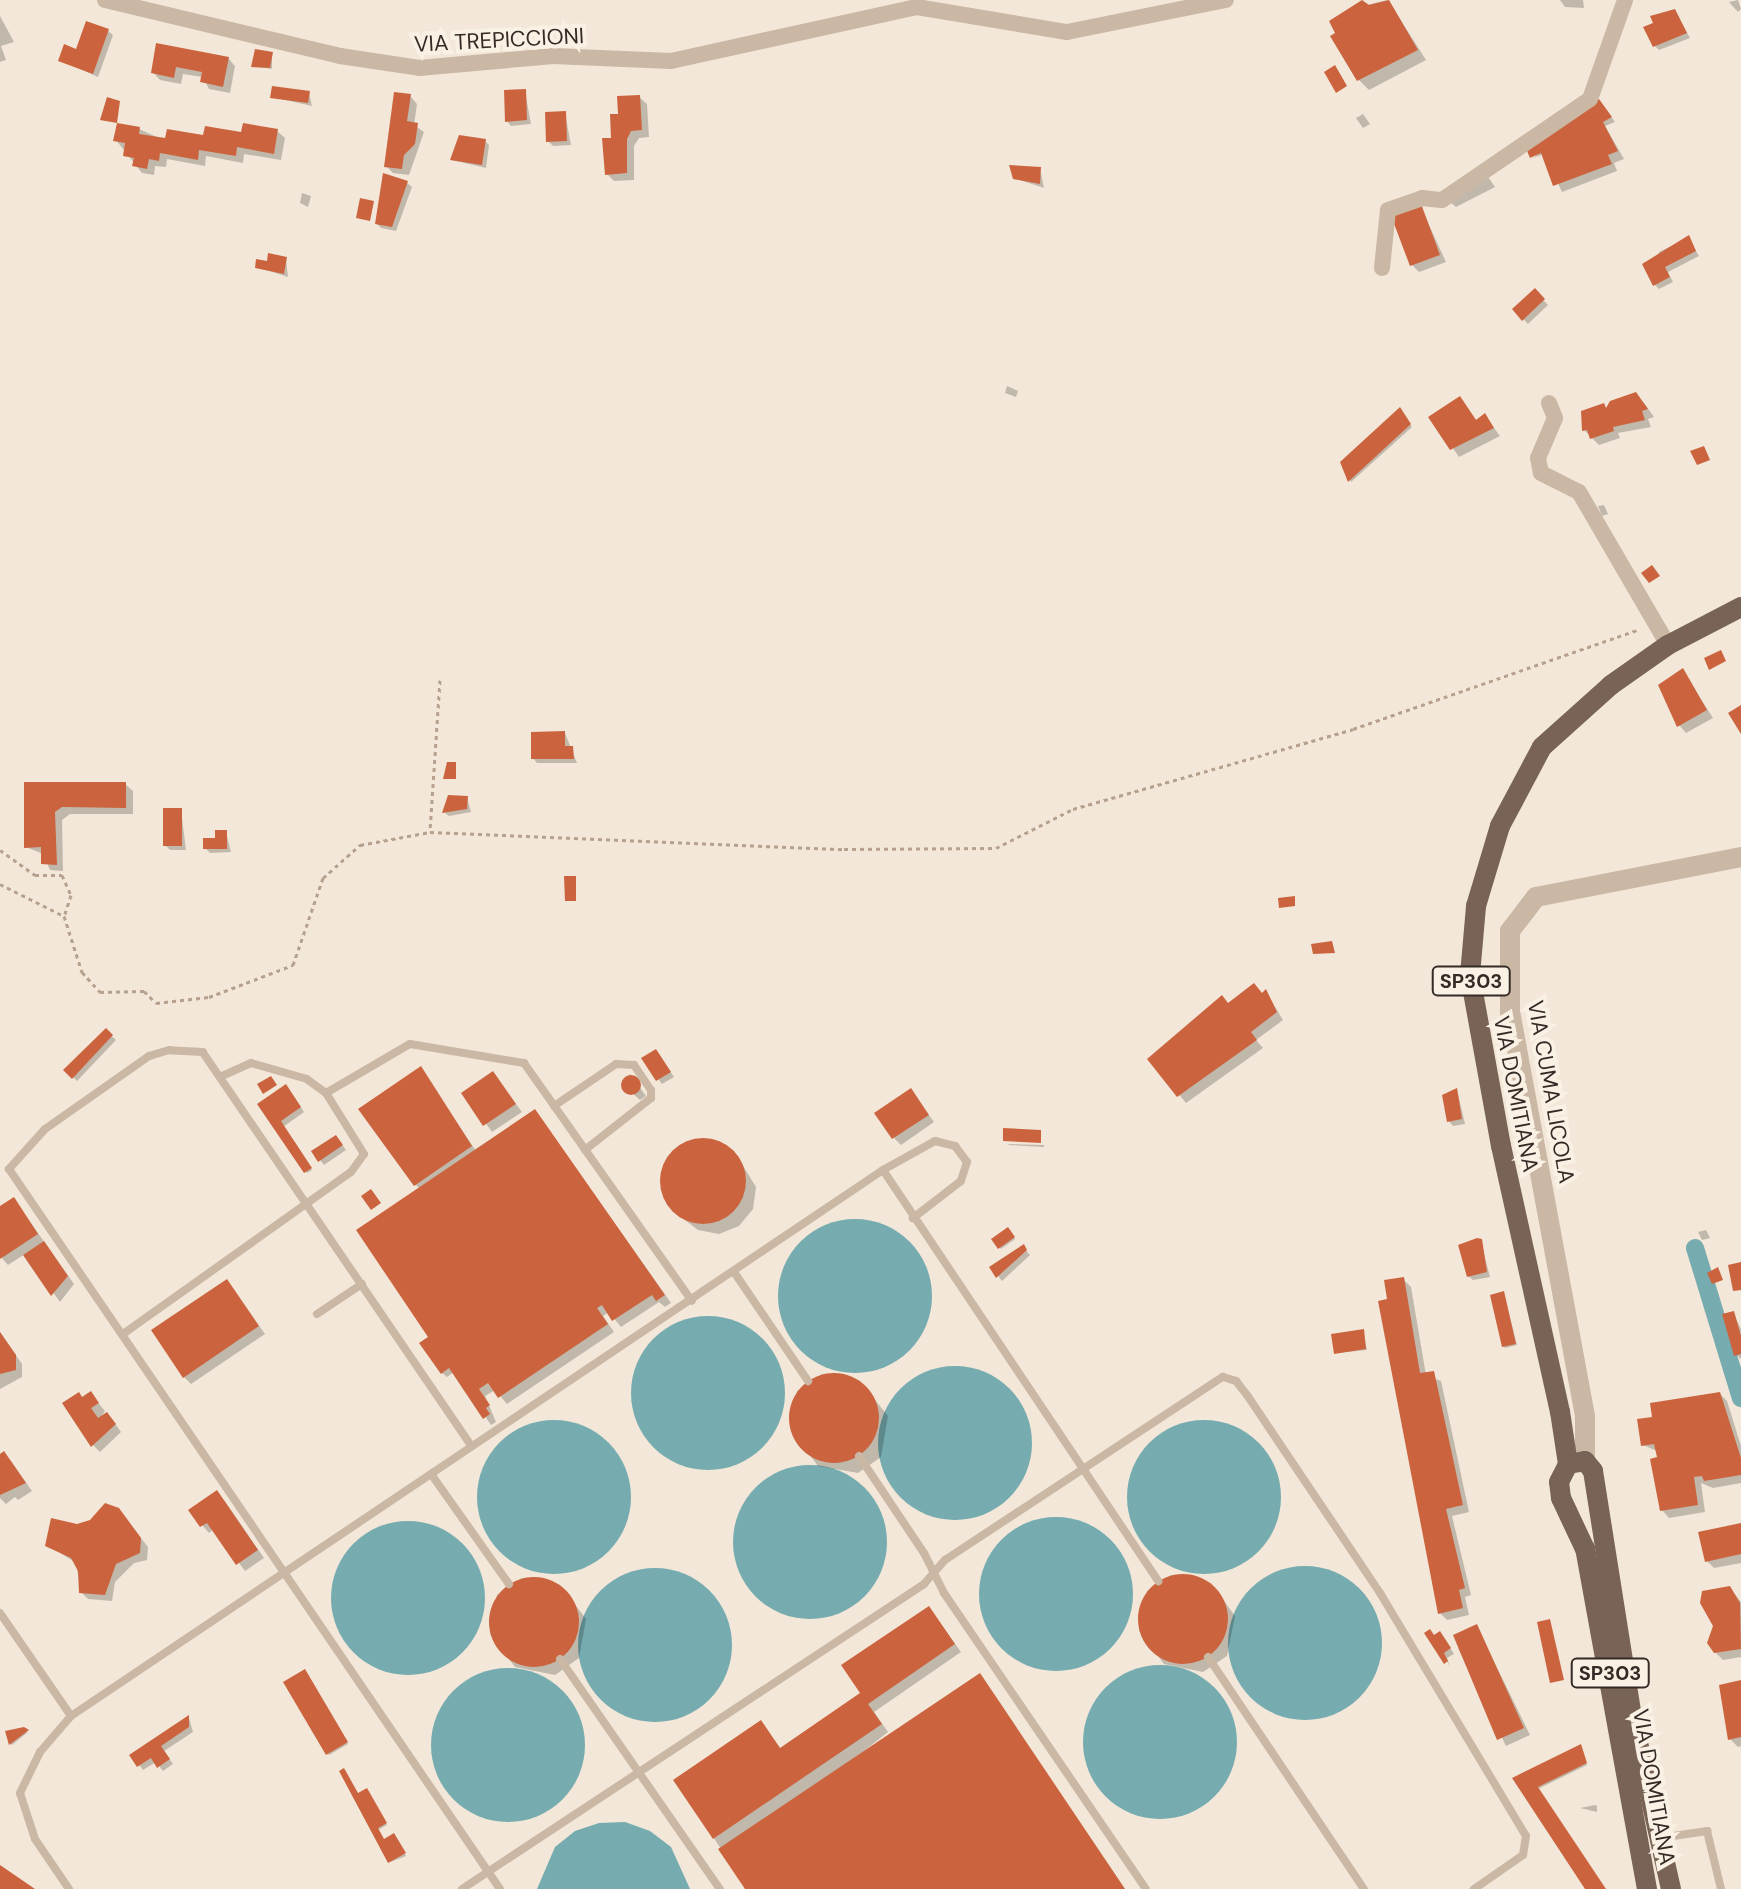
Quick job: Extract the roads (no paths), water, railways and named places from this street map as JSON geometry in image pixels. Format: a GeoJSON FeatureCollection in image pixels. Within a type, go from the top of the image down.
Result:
{"type":"FeatureCollection","features":[{"type":"Feature","properties":{"kind":"main road","name":"VIA DOMITIANA"},"geometry":{"type":"LineString","coordinates":[[1576,1463],[1470,975],[1476,906],[1500,826],[1542,747],[1611,685],[1668,645],[1741,607]]}},
{"type":"Feature","properties":{"kind":"main road","name":"VIA DOMITIANA"},"geometry":{"type":"LineString","coordinates":[[1576,1463],[1593,1471],[1632,1716],[1671,1889]]}},
{"type":"Feature","properties":{"kind":"main road","name":"VIA DOMITIANA"},"geometry":{"type":"LineString","coordinates":[[1576,1463],[1559,1482],[1561,1498],[1585,1549],[1647,1889]]}},
{"type":"Feature","properties":{"kind":"street","name":"VIA TREPICCIONI"},"geometry":{"type":"LineString","coordinates":[[105,0],[340,56],[446,68],[553,56],[671,61],[917,7],[1067,32],[1226,0]]}},
{"type":"Feature","properties":{"kind":"street"},"geometry":{"type":"LineString","coordinates":[[1382,268],[1388,210],[1422,198],[1442,200],[1590,99],[1625,0]]}},
{"type":"Feature","properties":{"kind":"street"},"geometry":{"type":"LineString","coordinates":[[1549,403],[1555,418],[1538,458],[1541,473],[1579,492],[1668,645]]}},
{"type":"Feature","properties":{"kind":"street","name":"VIA CUMA LICOLA"},"geometry":{"type":"LineString","coordinates":[[1576,1463],[1585,1416],[1510,1012],[1510,931],[1536,897],[1741,857]]}},
{"type":"Feature","properties":{"kind":"lane"},"geometry":{"type":"LineString","coordinates":[[326,1093],[410,1044],[524,1063],[692,1301]]}},
{"type":"Feature","properties":{"kind":"lane"},"geometry":{"type":"LineString","coordinates":[[0,1177],[45,1129],[149,1056],[169,1050],[203,1052],[470,1444]]}},
{"type":"Feature","properties":{"kind":"lane"},"geometry":{"type":"LineString","coordinates":[[123,1334],[351,1172],[364,1154],[326,1093],[288,1071],[251,1063],[220,1077]]}},
{"type":"Feature","properties":{"kind":"lane"},"geometry":{"type":"LineString","coordinates":[[554,1106],[616,1064],[634,1065],[651,1098],[585,1150]]}},
{"type":"Feature","properties":{"kind":"lane"},"geometry":{"type":"LineString","coordinates":[[69,1889],[35,1839],[20,1793],[33,1762],[71,1716],[286,1574],[470,1444],[692,1301],[883,1170],[935,1141],[963,1153],[966,1171],[961,1181],[913,1218]]}},
{"type":"Feature","properties":{"kind":"lane"},"geometry":{"type":"LineString","coordinates":[[9,1169],[500,1889]]}},
{"type":"Feature","properties":{"kind":"lane"},"geometry":{"type":"LineString","coordinates":[[883,1170],[1158,1581]]}},
{"type":"Feature","properties":{"kind":"lane"},"geometry":{"type":"LineString","coordinates":[[734,1272],[808,1381]]}},
{"type":"Feature","properties":{"kind":"lane"},"geometry":{"type":"LineString","coordinates":[[317,1314],[362,1284]]}},
{"type":"Feature","properties":{"kind":"lane"},"geometry":{"type":"LineString","coordinates":[[462,1889],[933,1573],[945,1560],[1212,1380],[1236,1381],[1380,1593],[1526,1836],[1523,1855],[1474,1889]]}},
{"type":"Feature","properties":{"kind":"lane"},"geometry":{"type":"LineString","coordinates":[[859,1456],[933,1573],[1146,1889]]}},
{"type":"Feature","properties":{"kind":"lane"},"geometry":{"type":"LineString","coordinates":[[431,1474],[509,1584]]}},
{"type":"Feature","properties":{"kind":"lane"},"geometry":{"type":"LineString","coordinates":[[0,1613],[71,1716]]}},
{"type":"Feature","properties":{"kind":"lane"},"geometry":{"type":"LineString","coordinates":[[1208,1657],[1364,1889]]}},
{"type":"Feature","properties":{"kind":"lane"},"geometry":{"type":"LineString","coordinates":[[560,1659],[624,1758],[639,1771],[720,1889]]}},
{"type":"Feature","properties":{"kind":"lane"},"geometry":{"type":"LineString","coordinates":[[1659,1838],[1707,1831],[1721,1889]]}},
{"type":"Feature","properties":{"kind":"water"},"geometry":{"type":"Polygon","coordinates":[[[855,1219],[884,1225],[909,1242],[926,1267],[932,1296],[926,1325],[909,1350],[884,1367],[855,1373],[826,1367],[801,1350],[784,1325],[778,1296],[784,1267],[801,1242],[826,1225],[855,1219]]]}},
{"type":"Feature","properties":{"kind":"water"},"geometry":{"type":"Polygon","coordinates":[[[708,1316],[738,1322],[763,1338],[779,1363],[785,1393],[779,1423],[763,1448],[738,1464],[708,1470],[678,1464],[653,1448],[637,1423],[631,1393],[637,1363],[653,1338],[678,1322],[708,1316]]]}},
{"type":"Feature","properties":{"kind":"water"},"geometry":{"type":"Polygon","coordinates":[[[955,1366],[984,1372],[1009,1389],[1026,1414],[1032,1443],[1026,1472],[1009,1497],[984,1514],[955,1520],[926,1514],[901,1497],[884,1472],[878,1443],[884,1414],[901,1389],[926,1372],[955,1366]]]}},
{"type":"Feature","properties":{"kind":"water"},"geometry":{"type":"Polygon","coordinates":[[[554,1420],[583,1426],[608,1443],[625,1468],[631,1497],[625,1526],[608,1551],[583,1568],[554,1574],[525,1568],[500,1551],[483,1526],[477,1497],[483,1468],[500,1443],[525,1426],[554,1420]]]}},
{"type":"Feature","properties":{"kind":"water"},"geometry":{"type":"Polygon","coordinates":[[[1204,1420],[1233,1426],[1258,1443],[1275,1468],[1281,1497],[1275,1526],[1258,1551],[1233,1568],[1204,1574],[1175,1568],[1150,1551],[1133,1526],[1127,1497],[1133,1468],[1150,1443],[1175,1426],[1204,1420]]]}},
{"type":"Feature","properties":{"kind":"water"},"geometry":{"type":"Polygon","coordinates":[[[810,1465],[839,1471],[864,1488],[881,1513],[887,1542],[881,1571],[864,1596],[839,1613],[810,1619],[781,1613],[756,1596],[739,1571],[733,1542],[739,1513],[756,1488],[781,1471],[810,1465]]]}},
{"type":"Feature","properties":{"kind":"water"},"geometry":{"type":"Polygon","coordinates":[[[1056,1517],[1085,1523],[1110,1540],[1127,1565],[1133,1594],[1127,1623],[1110,1648],[1085,1665],[1056,1671],[1027,1665],[1002,1648],[985,1623],[979,1594],[985,1565],[1002,1540],[1027,1523],[1056,1517]]]}},
{"type":"Feature","properties":{"kind":"water"},"geometry":{"type":"Polygon","coordinates":[[[408,1521],[437,1527],[462,1544],[479,1569],[485,1598],[479,1627],[462,1652],[437,1669],[408,1675],[379,1669],[354,1652],[337,1627],[331,1598],[337,1569],[354,1544],[379,1527],[408,1521]]]}},
{"type":"Feature","properties":{"kind":"water"},"geometry":{"type":"Polygon","coordinates":[[[1305,1566],[1335,1572],[1360,1588],[1376,1613],[1382,1643],[1376,1673],[1360,1698],[1335,1714],[1305,1720],[1275,1714],[1250,1698],[1234,1673],[1228,1643],[1234,1613],[1250,1588],[1275,1572],[1305,1566]]]}},
{"type":"Feature","properties":{"kind":"water"},"geometry":{"type":"Polygon","coordinates":[[[655,1568],[684,1574],[709,1591],[726,1616],[732,1645],[726,1674],[709,1699],[684,1716],[655,1722],[626,1716],[601,1699],[584,1674],[578,1645],[584,1616],[601,1591],[626,1574],[655,1568]]]}},
{"type":"Feature","properties":{"kind":"water"},"geometry":{"type":"Polygon","coordinates":[[[1160,1665],[1190,1671],[1215,1687],[1231,1712],[1237,1742],[1231,1772],[1215,1797],[1190,1813],[1160,1819],[1130,1813],[1105,1797],[1089,1772],[1083,1742],[1089,1712],[1105,1687],[1130,1671],[1160,1665]]]}},
{"type":"Feature","properties":{"kind":"water"},"geometry":{"type":"Polygon","coordinates":[[[508,1668],[537,1674],[562,1691],[579,1716],[585,1745],[579,1774],[562,1799],[537,1816],[508,1822],[479,1816],[454,1799],[437,1774],[431,1745],[437,1716],[454,1691],[479,1674],[508,1668]]]}},
{"type":"Feature","properties":{"kind":"water"},"geometry":{"type":"Polygon","coordinates":[[[625,1822],[650,1831],[671,1847],[690,1889],[537,1889],[555,1847],[575,1831],[599,1823],[625,1822]]]}},
{"type":"Feature","properties":{"kind":"waterway"},"geometry":{"type":"LineString","coordinates":[[1695,1248],[1741,1398]]}}]}
